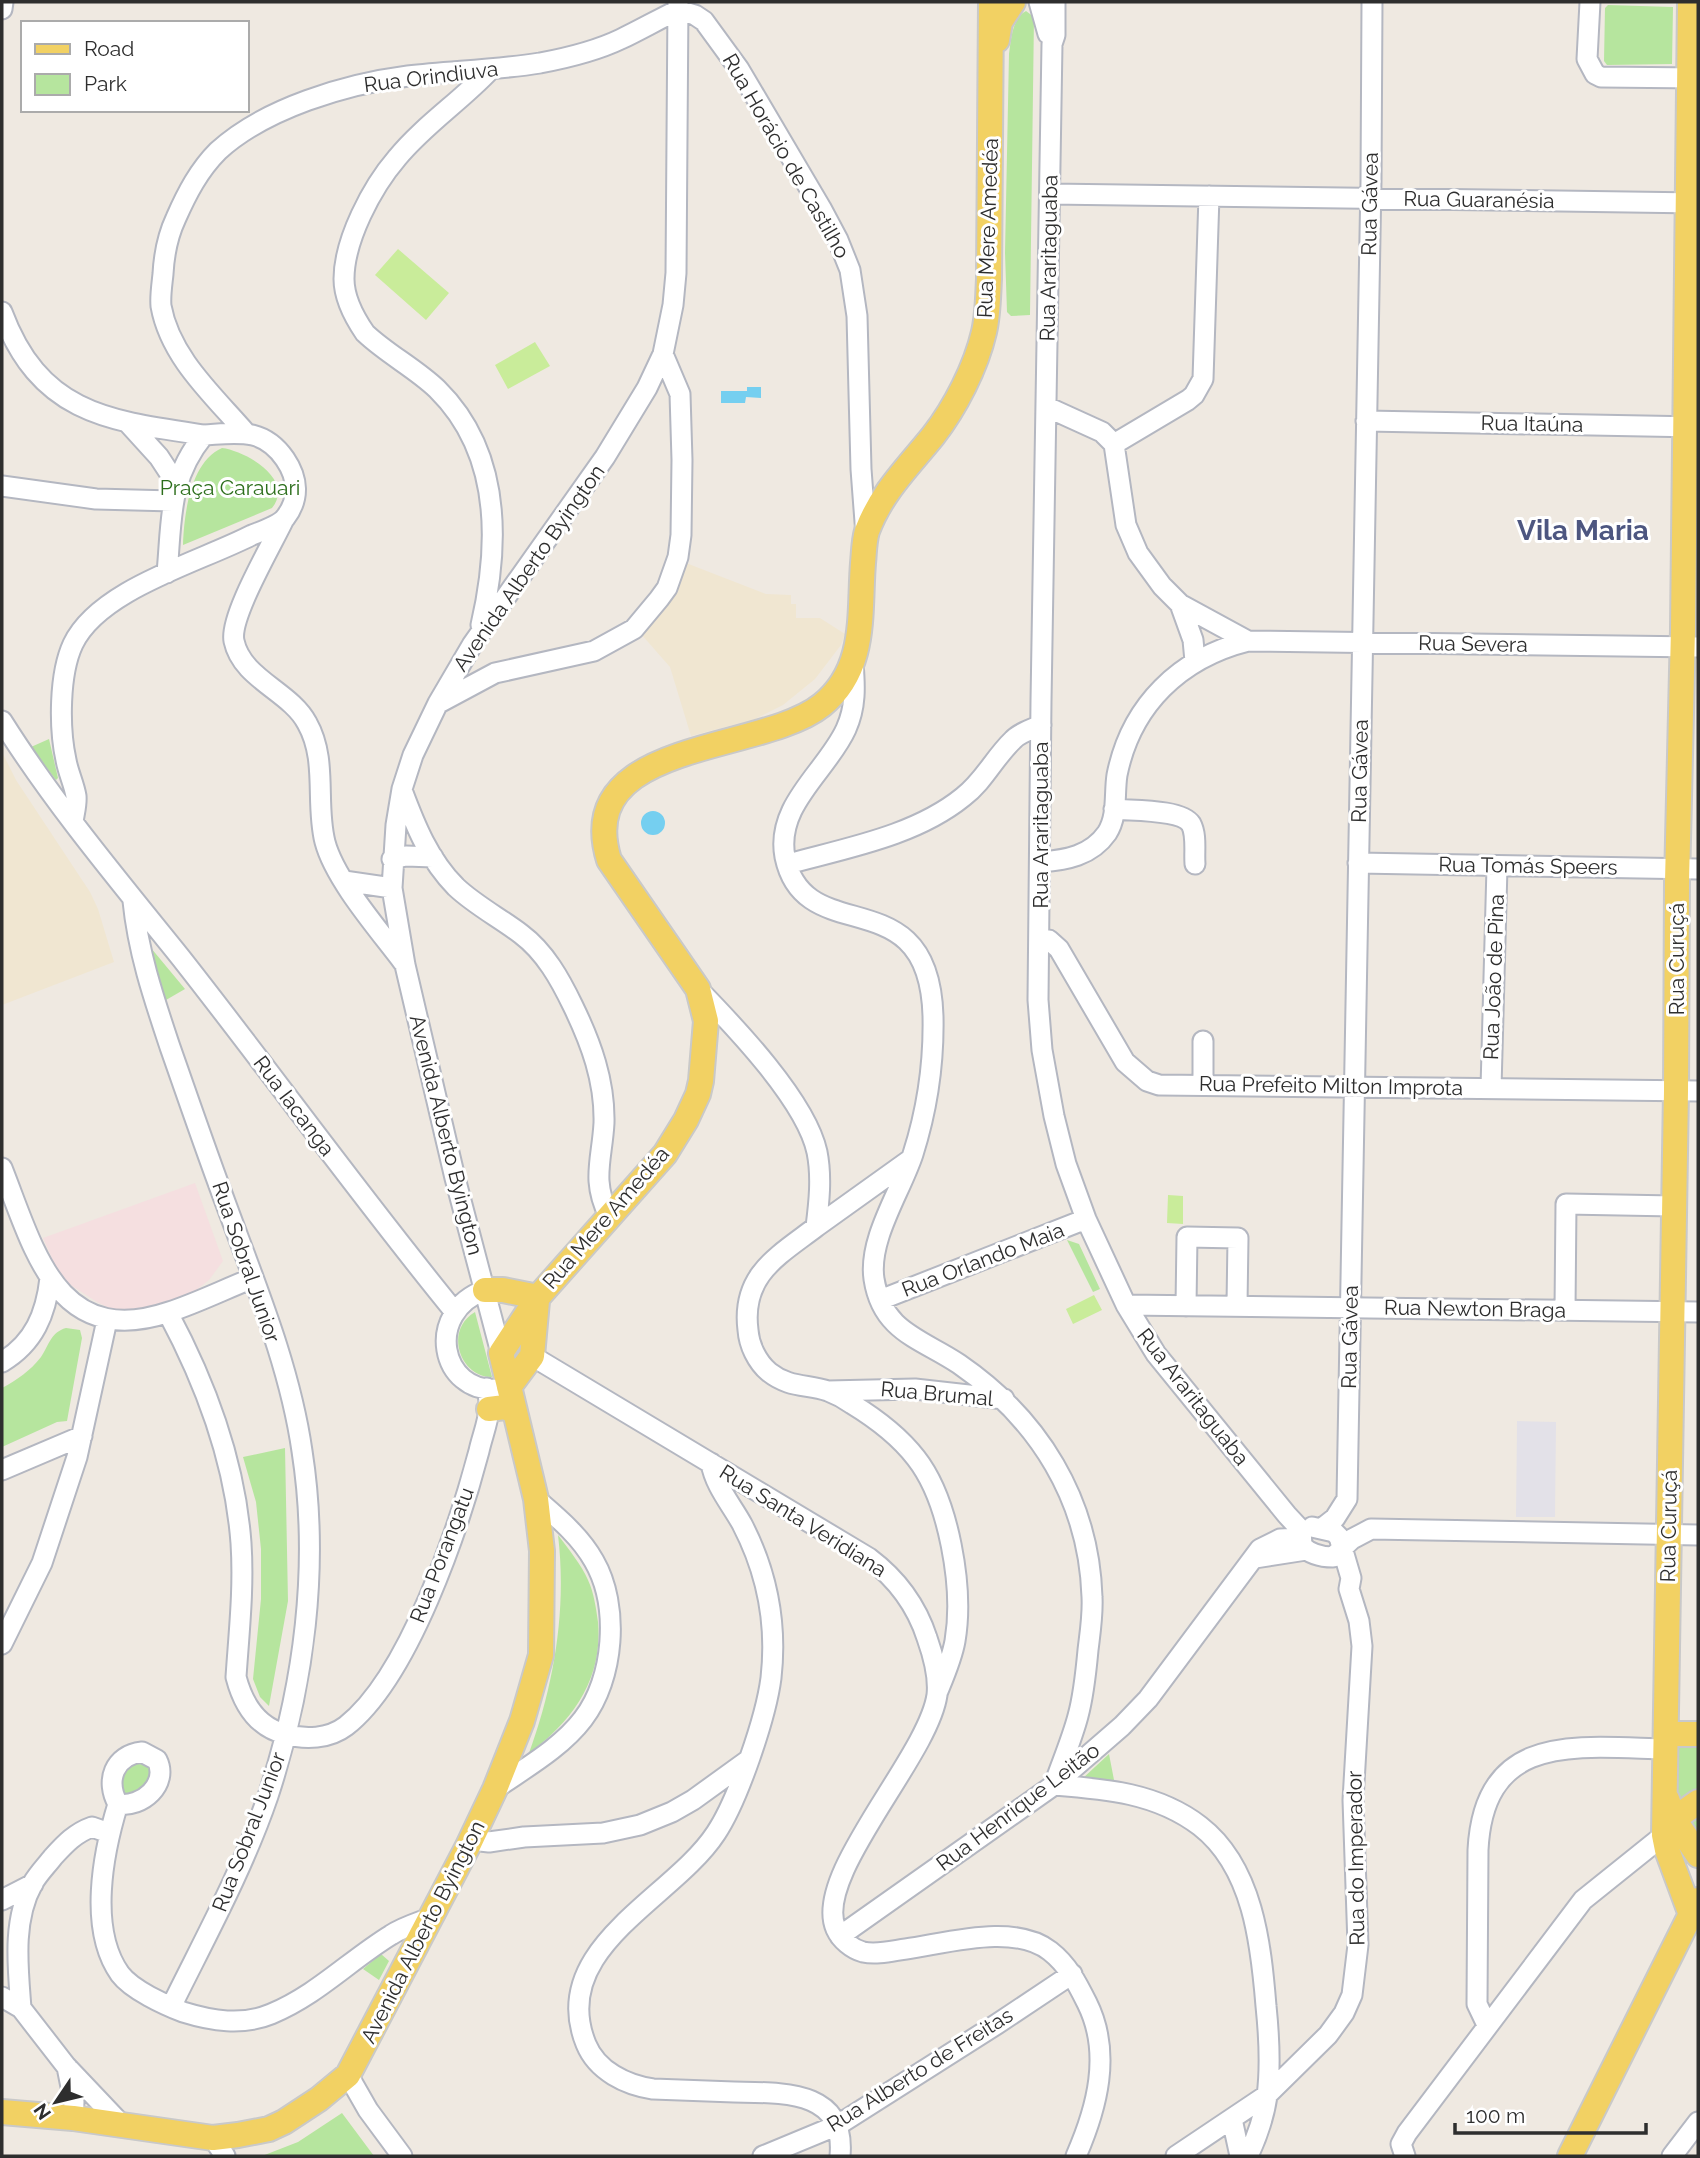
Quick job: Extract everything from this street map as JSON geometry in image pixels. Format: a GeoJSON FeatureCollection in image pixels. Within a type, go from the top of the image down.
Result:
{"type":"FeatureCollection","features":[{"type":"Feature","properties":{"kind":"main road","name":"Rua Curuçá"},"geometry":{"type":"LineString","coordinates":[[1690,2],[1694,34],[1694,78],[1687,1091],[1674,1206],[1665,1792],[1669,1827],[1667,1850],[1694,1906]]}},
{"type":"Feature","properties":{"kind":"main road","name":"Rua Mere Amedéa"},"geometry":{"type":"LineString","coordinates":[[500,1353],[538,1297],[664,1154],[686,1120],[698,1094],[704,1065],[706,1021],[698,989],[610,860],[603,829],[605,817],[614,798],[627,782],[641,771],[663,760],[771,729],[806,715],[825,703],[840,686],[853,663],[858,640],[866,536],[883,498],[934,434],[971,369],[987,317],[991,60],[996,52],[1000,22],[996,3]]}},
{"type":"Feature","properties":{"kind":"main road"},"geometry":{"type":"LineString","coordinates":[[485,1290],[503,1290],[538,1297]]}},
{"type":"Feature","properties":{"kind":"main road","name":"Rua Mere Amedéa"},"geometry":{"type":"LineString","coordinates":[[532,1356],[538,1297]]}},
{"type":"Feature","properties":{"kind":"main road","name":"Avenida Alberto Byington"},"geometry":{"type":"LineString","coordinates":[[348,2075],[495,1789],[522,1721],[541,1655],[542,1550],[536,1499],[515,1412],[495,1395],[500,1353]]}},
{"type":"Feature","properties":{"kind":"main road"},"geometry":{"type":"LineString","coordinates":[[495,1395],[532,1356]]}},
{"type":"Feature","properties":{"kind":"main road"},"geometry":{"type":"LineString","coordinates":[[1666,1741],[1698,1734]]}},
{"type":"Feature","properties":{"kind":"main road"},"geometry":{"type":"LineString","coordinates":[[1698,1802],[1669,1827],[1698,1855]]}},
{"type":"Feature","properties":{"kind":"main road"},"geometry":{"type":"LineString","coordinates":[[1570,2156],[1694,1906]]}},
{"type":"Feature","properties":{"kind":"main road"},"geometry":{"type":"LineString","coordinates":[[2,2112],[121,2124],[219,2147],[284,2122],[319,2099],[348,2075]]}},
{"type":"Feature","properties":{"kind":"street"},"geometry":{"type":"LineString","coordinates":[[2,9],[3,2]]}},
{"type":"Feature","properties":{"kind":"street","name":"Rua Araritaguaba"},"geometry":{"type":"LineString","coordinates":[[1039,2],[1052,44]]}},
{"type":"Feature","properties":{"kind":"street","name":"Rua Araritaguaba"},"geometry":{"type":"LineString","coordinates":[[1055,2],[1055,35],[1052,44],[1041,725],[1038,1000],[1042,1050],[1066,1164],[1086,1220],[1126,1305],[1156,1354],[1310,1541]]}},
{"type":"Feature","properties":{"kind":"street","name":"Rua Gávea"},"geometry":{"type":"LineString","coordinates":[[1347,1501],[1371,199],[1372,2]]}},
{"type":"Feature","properties":{"kind":"street"},"geometry":{"type":"LineString","coordinates":[[1590,2],[1587,59],[1595,74],[1601,77],[1694,78]]}},
{"type":"Feature","properties":{"kind":"street","name":"Rua Orindiuva"},"geometry":{"type":"LineString","coordinates":[[245,432],[182,356],[165,324],[161,302],[170,230],[198,174],[218,152],[245,131],[313,98],[407,76],[541,63],[587,52],[620,40],[678,6]]}},
{"type":"Feature","properties":{"kind":"street","name":"Avenida Alberto Byington"},"geometry":{"type":"LineString","coordinates":[[500,1353],[405,965],[392,888],[392,859],[402,789],[413,755],[438,703],[478,636],[605,457],[648,388],[663,354],[673,305],[676,273],[678,6]]}},
{"type":"Feature","properties":{"kind":"street","name":"Rua Horácio de Castilho"},"geometry":{"type":"LineString","coordinates":[[678,6],[704,21],[739,69],[821,208],[850,270],[857,316],[861,468],[866,536]]}},
{"type":"Feature","properties":{"kind":"street"},"geometry":{"type":"LineString","coordinates":[[490,69],[471,90],[426,128],[395,159],[360,217],[349,248],[344,278],[349,304],[365,333],[437,389],[453,408],[475,446],[490,494],[493,551],[478,636],[480,657],[495,673]]}},
{"type":"Feature","properties":{"kind":"street","name":"Rua Guaranésia"},"geometry":{"type":"LineString","coordinates":[[1050,194],[1693,203]]}},
{"type":"Feature","properties":{"kind":"street"},"geometry":{"type":"LineString","coordinates":[[1114,444],[1188,400],[1203,379],[1209,196]]}},
{"type":"Feature","properties":{"kind":"street"},"geometry":{"type":"LineString","coordinates":[[2,312],[21,354],[33,370],[76,405],[129,424],[204,435],[245,432],[270,443],[289,465],[297,492],[240,608],[234,642],[254,673],[290,701],[306,721],[318,750],[320,816],[326,846],[344,881],[405,965]]}},
{"type":"Feature","properties":{"kind":"street"},"geometry":{"type":"LineString","coordinates":[[438,703],[495,673],[576,657],[610,644],[634,629],[667,588],[678,557],[681,535],[681,403],[677,384],[663,354]]}},
{"type":"Feature","properties":{"kind":"street"},"geometry":{"type":"LineString","coordinates":[[1047,407],[1102,432],[1114,444],[1123,514],[1131,539],[1149,570],[1180,604],[1248,641]]}},
{"type":"Feature","properties":{"kind":"street","name":"Rua Itaúna"},"geometry":{"type":"LineString","coordinates":[[1366,421],[1692,427]]}},
{"type":"Feature","properties":{"kind":"street"},"geometry":{"type":"LineString","coordinates":[[129,424],[159,457],[174,492]]}},
{"type":"Feature","properties":{"kind":"street"},"geometry":{"type":"LineString","coordinates":[[167,573],[174,492],[189,455],[204,435]]}},
{"type":"Feature","properties":{"kind":"street"},"geometry":{"type":"LineString","coordinates":[[2,486],[96,499],[174,492]]}},
{"type":"Feature","properties":{"kind":"street"},"geometry":{"type":"LineString","coordinates":[[74,822],[76,798],[65,760],[62,706],[67,661],[84,628],[107,607],[137,587],[284,519]]}},
{"type":"Feature","properties":{"kind":"street"},"geometry":{"type":"LineString","coordinates":[[252,535],[262,543],[267,556]]}},
{"type":"Feature","properties":{"kind":"street"},"geometry":{"type":"LineString","coordinates":[[493,551],[502,562],[514,565],[530,564]]}},
{"type":"Feature","properties":{"kind":"street"},"geometry":{"type":"LineString","coordinates":[[1180,604],[1193,640],[1195,661]]}},
{"type":"Feature","properties":{"kind":"street"},"geometry":{"type":"LineString","coordinates":[[1041,862],[1076,857],[1089,850],[1108,831],[1114,809],[1121,756],[1133,726],[1170,680],[1195,661],[1219,649],[1248,641]]}},
{"type":"Feature","properties":{"kind":"street","name":"Rua Severa"},"geometry":{"type":"LineString","coordinates":[[1248,641],[1691,647]]}},
{"type":"Feature","properties":{"kind":"street"},"geometry":{"type":"LineString","coordinates":[[853,663],[855,686],[852,713],[837,744],[792,810],[785,836],[785,855],[801,889],[820,906],[870,919],[893,929],[913,946],[925,966],[931,987],[933,1018],[924,1117],[874,1259],[874,1278],[880,1300],[897,1326],[958,1363],[1017,1412],[1045,1448],[1066,1485],[1082,1525],[1093,1599],[1085,1684],[1078,1717],[1054,1785],[1114,1790],[1178,1811],[1202,1828],[1223,1851],[1240,1878],[1254,1919],[1262,1958],[1269,2044],[1267,2095],[1260,2129],[1248,2156]]}},
{"type":"Feature","properties":{"kind":"street"},"geometry":{"type":"LineString","coordinates":[[2,721],[26,759],[133,901]]}},
{"type":"Feature","properties":{"kind":"street"},"geometry":{"type":"LineString","coordinates":[[788,864],[894,834],[945,810],[962,799],[982,780],[1014,739],[1041,725]]}},
{"type":"Feature","properties":{"kind":"street"},"geometry":{"type":"LineString","coordinates":[[402,789],[419,834],[433,857],[458,888],[533,945],[555,971],[574,1008],[596,1056],[604,1122],[598,1185],[601,1200],[609,1216]]}},
{"type":"Feature","properties":{"kind":"street"},"geometry":{"type":"LineString","coordinates":[[1114,809],[1184,818],[1194,834],[1195,864]]}},
{"type":"Feature","properties":{"kind":"street"},"geometry":{"type":"LineString","coordinates":[[392,859],[406,856],[433,857]]}},
{"type":"Feature","properties":{"kind":"street","name":"Rua Tomás Speers"},"geometry":{"type":"LineString","coordinates":[[1358,863],[1688,869]]}},
{"type":"Feature","properties":{"kind":"street","name":"Rua João de Pina"},"geometry":{"type":"LineString","coordinates":[[1491,1088],[1497,867]]}},
{"type":"Feature","properties":{"kind":"street"},"geometry":{"type":"LineString","coordinates":[[344,881],[392,888]]}},
{"type":"Feature","properties":{"kind":"street","name":"Rua Sobral Junior"},"geometry":{"type":"LineString","coordinates":[[133,901],[136,934],[150,988],[253,1278],[291,1396],[302,1449],[307,1492],[309,1581],[305,1627],[286,1735],[267,1799],[223,1904],[171,2007]]}},
{"type":"Feature","properties":{"kind":"street","name":"Rua Iacanga"},"geometry":{"type":"LineString","coordinates":[[133,901],[454,1311]]}},
{"type":"Feature","properties":{"kind":"street","name":"Rua Prefeito Milton Improta"},"geometry":{"type":"LineString","coordinates":[[1040,940],[1049,940],[1059,949],[1125,1062],[1146,1081],[1159,1085],[1687,1091]]}},
{"type":"Feature","properties":{"kind":"street"},"geometry":{"type":"LineString","coordinates":[[698,989],[759,1056],[797,1108],[810,1131],[817,1152],[819,1171],[816,1227]]}},
{"type":"Feature","properties":{"kind":"street"},"geometry":{"type":"LineString","coordinates":[[1203,1041],[1203,1085]]}},
{"type":"Feature","properties":{"kind":"street"},"geometry":{"type":"LineString","coordinates":[[911,1158],[816,1227],[762,1271],[753,1284],[746,1315],[751,1345],[768,1371],[797,1387],[827,1391],[852,1404],[904,1443],[918,1461],[943,1511],[951,1541],[957,1611],[951,1657],[937,1694]]}},
{"type":"Feature","properties":{"kind":"street"},"geometry":{"type":"LineString","coordinates":[[2,1168],[36,1252],[50,1278],[77,1305],[98,1318],[124,1322],[168,1313],[253,1278]]}},
{"type":"Feature","properties":{"kind":"street"},"geometry":{"type":"LineString","coordinates":[[1565,1310],[1566,1204],[1674,1206]]}},
{"type":"Feature","properties":{"kind":"street","name":"Rua Orlando Maia"},"geometry":{"type":"LineString","coordinates":[[880,1300],[1086,1220]]}},
{"type":"Feature","properties":{"kind":"street"},"geometry":{"type":"LineString","coordinates":[[1185,1306],[1187,1237],[1238,1238],[1237,1305]]}},
{"type":"Feature","properties":{"kind":"street"},"geometry":{"type":"LineString","coordinates":[[2,1362],[22,1348],[34,1332],[43,1316],[50,1278]]}},
{"type":"Feature","properties":{"kind":"street"},"geometry":{"type":"LineString","coordinates":[[485,1290],[467,1298],[454,1311],[447,1327],[448,1356],[462,1376],[495,1395]]}},
{"type":"Feature","properties":{"kind":"street","name":"Rua Newton Braga"},"geometry":{"type":"LineString","coordinates":[[1126,1305],[1698,1312]]}},
{"type":"Feature","properties":{"kind":"street","name":"Rua Porangatu"},"geometry":{"type":"LineString","coordinates":[[168,1313],[192,1360],[213,1412],[233,1493],[241,1541],[242,1585],[236,1677],[239,1690],[247,1707],[263,1725],[286,1735],[316,1737],[344,1728],[365,1708],[396,1662],[430,1597],[468,1493],[495,1395]]}},
{"type":"Feature","properties":{"kind":"street"},"geometry":{"type":"LineString","coordinates":[[2,1644],[42,1563],[82,1436],[107,1320]]}},
{"type":"Feature","properties":{"kind":"street","name":"Rua Santa Veridiana"},"geometry":{"type":"LineString","coordinates":[[532,1356],[855,1549],[887,1571],[908,1597],[921,1620],[931,1649],[937,1694],[917,1745],[844,1868],[832,1903],[835,1927],[840,1936]]}},
{"type":"Feature","properties":{"kind":"street","name":"Rua Brumal"},"geometry":{"type":"LineString","coordinates":[[827,1391],[915,1389],[972,1398],[1004,1399]]}},
{"type":"Feature","properties":{"kind":"street"},"geometry":{"type":"LineString","coordinates":[[2,1470],[82,1436]]}},
{"type":"Feature","properties":{"kind":"street"},"geometry":{"type":"LineString","coordinates":[[710,1463],[713,1477],[749,1537],[761,1567],[769,1603],[773,1641],[771,1680],[747,1761],[716,1834],[690,1864],[597,1951],[586,1972],[580,1992],[581,2032],[594,2058],[616,2077],[634,2086],[653,2089],[789,2093],[812,2100],[826,2110],[838,2125],[840,2156]]}},
{"type":"Feature","properties":{"kind":"street","name":"Avenida Alberto Byington"},"geometry":{"type":"LineString","coordinates":[[495,1789],[554,1747],[582,1720],[599,1691],[608,1650],[608,1600],[596,1563],[563,1522],[536,1499]]}},
{"type":"Feature","properties":{"kind":"street"},"geometry":{"type":"LineString","coordinates":[[1310,1541],[1335,1518],[1347,1501]]}},
{"type":"Feature","properties":{"kind":"street"},"geometry":{"type":"LineString","coordinates":[[1347,1501],[1356,1521],[1371,1529]]}},
{"type":"Feature","properties":{"kind":"street"},"geometry":{"type":"LineString","coordinates":[[1341,1549],[1358,1535],[1371,1529],[1698,1535]]}},
{"type":"Feature","properties":{"kind":"street"},"geometry":{"type":"LineString","coordinates":[[1310,1541],[1334,1532],[1339,1536],[1341,1549]]}},
{"type":"Feature","properties":{"kind":"street","name":"Rua Henrique Leitão"},"geometry":{"type":"LineString","coordinates":[[840,1936],[1054,1785],[1122,1726],[1148,1699],[1260,1549],[1279,1539],[1310,1541]]}},
{"type":"Feature","properties":{"kind":"street","name":"Rua do Imperador"},"geometry":{"type":"LineString","coordinates":[[1176,2156],[1267,2095],[1328,2035],[1344,2013],[1352,1995],[1358,1945],[1353,1800],[1362,1646],[1359,1621],[1349,1589],[1310,1541]]}},
{"type":"Feature","properties":{"kind":"street","name":"Rua do Imperador"},"geometry":{"type":"LineString","coordinates":[[1341,1549],[1351,1578],[1349,1589]]}},
{"type":"Feature","properties":{"kind":"street"},"geometry":{"type":"LineString","coordinates":[[1487,2025],[1477,2004],[1478,1850],[1484,1808],[1494,1786],[1519,1763],[1538,1754],[1561,1749],[1666,1741]]}},
{"type":"Feature","properties":{"kind":"street"},"geometry":{"type":"LineString","coordinates":[[471,1840],[489,1842],[623,1830],[672,1812],[747,1761]]}},
{"type":"Feature","properties":{"kind":"street"},"geometry":{"type":"LineString","coordinates":[[118,1804],[109,1833],[100,1908],[104,1935],[121,1976],[131,1985],[171,2007],[213,2021],[228,2022],[269,2015],[299,2001],[392,1934],[430,1918]]}},
{"type":"Feature","properties":{"kind":"street"},"geometry":{"type":"LineString","coordinates":[[21,2008],[17,1947],[24,1906],[33,1884],[66,1842],[76,1834],[92,1827],[109,1833]]}},
{"type":"Feature","properties":{"kind":"street"},"geometry":{"type":"LineString","coordinates":[[1405,2156],[1402,2140],[1583,1900],[1669,1827]]}},
{"type":"Feature","properties":{"kind":"street"},"geometry":{"type":"LineString","coordinates":[[2,1900],[33,1884]]}},
{"type":"Feature","properties":{"kind":"street"},"geometry":{"type":"LineString","coordinates":[[840,1936],[861,1952],[874,1953],[977,1938],[1012,1937],[1027,1939],[1049,1950],[1072,1974],[1089,2007],[1099,2046],[1100,2065],[1094,2108],[1076,2156]]}},
{"type":"Feature","properties":{"kind":"street","name":"Rua Alberto de Freitas"},"geometry":{"type":"LineString","coordinates":[[763,2156],[838,2125],[1072,1974]]}},
{"type":"Feature","properties":{"kind":"street"},"geometry":{"type":"LineString","coordinates":[[2,1997],[21,2008],[66,2066],[121,2124]]}},
{"type":"Feature","properties":{"kind":"street"},"geometry":{"type":"LineString","coordinates":[[1269,2044],[1292,2071]]}},
{"type":"Feature","properties":{"kind":"street"},"geometry":{"type":"LineString","coordinates":[[66,2066],[73,2093],[73,2118]]}},
{"type":"Feature","properties":{"kind":"street"},"geometry":{"type":"LineString","coordinates":[[348,2075],[368,2110],[402,2156]]}},
{"type":"Feature","properties":{"kind":"street"},"geometry":{"type":"LineString","coordinates":[[1232,2119],[1240,2156]]}},
{"type":"Feature","properties":{"kind":"street"},"geometry":{"type":"LineString","coordinates":[[1672,2156],[1698,2122]]}},
{"type":"Feature","properties":{"kind":"shaded area"},"geometry":{"type":"Polygon","coordinates":[[[686,563],[766,594],[791,595],[791,604],[796,604],[796,618],[820,618],[845,634],[841,645],[815,679],[783,705],[755,719],[691,736],[670,667],[641,634],[667,604],[686,563]]]}},
{"type":"Feature","properties":{"kind":"shaded area"},"geometry":{"type":"Polygon","coordinates":[[[2,752],[16,780],[90,892],[114,962],[2,1005],[2,752]]]}},
{"type":"Feature","properties":{"kind":"shaded area"},"geometry":{"type":"Polygon","coordinates":[[[195,1183],[223,1261],[209,1280],[195,1291],[171,1302],[125,1311],[111,1309],[97,1302],[69,1284],[58,1272],[43,1238],[195,1183]]]}},
{"type":"Feature","properties":{"kind":"shaded area"},"geometry":{"type":"Polygon","coordinates":[[[1517,1421],[1556,1422],[1555,1517],[1516,1517],[1517,1421]]]}},
{"type":"Feature","properties":{"kind":"green space"},"geometry":{"type":"Polygon","coordinates":[[[1608,5],[1673,7],[1672,64],[1607,65],[1604,61],[1605,8],[1608,5]]]}},
{"type":"Feature","properties":{"kind":"green space"},"geometry":{"type":"Polygon","coordinates":[[[1026,11],[1034,17],[1030,315],[1011,316],[1007,312],[1005,253],[1009,54],[1015,24],[1026,11]]]}},
{"type":"Feature","properties":{"kind":"green space"},"geometry":{"type":"Polygon","coordinates":[[[398,249],[449,293],[426,320],[375,275],[398,249]]]}},
{"type":"Feature","properties":{"kind":"green space"},"geometry":{"type":"Polygon","coordinates":[[[535,342],[550,366],[508,389],[495,365],[535,342]]]}},
{"type":"Feature","properties":{"kind":"green space","name":"Praça Carauari"},"geometry":{"type":"Polygon","coordinates":[[[222,448],[243,455],[265,468],[273,477],[277,497],[272,508],[183,545],[187,505],[196,477],[211,455],[222,448]]]}},
{"type":"Feature","properties":{"kind":"green space"},"geometry":{"type":"Polygon","coordinates":[[[49,739],[58,778],[56,780],[31,747],[49,739]]]}},
{"type":"Feature","properties":{"kind":"green space"},"geometry":{"type":"Polygon","coordinates":[[[146,942],[185,989],[166,1000],[146,942]]]}},
{"type":"Feature","properties":{"kind":"green space"},"geometry":{"type":"Polygon","coordinates":[[[1168,1195],[1183,1196],[1183,1224],[1167,1223],[1168,1195]]]}},
{"type":"Feature","properties":{"kind":"green space"},"geometry":{"type":"Polygon","coordinates":[[[1067,1240],[1079,1244],[1100,1289],[1093,1292],[1067,1240]]]}},
{"type":"Feature","properties":{"kind":"green space"},"geometry":{"type":"Polygon","coordinates":[[[1094,1295],[1102,1310],[1073,1324],[1066,1309],[1094,1295]]]}},
{"type":"Feature","properties":{"kind":"green space"},"geometry":{"type":"Polygon","coordinates":[[[475,1312],[492,1377],[472,1370],[460,1352],[460,1330],[465,1320],[475,1312]]]}},
{"type":"Feature","properties":{"kind":"green space"},"geometry":{"type":"Polygon","coordinates":[[[66,1328],[80,1330],[82,1338],[67,1421],[57,1422],[2,1447],[2,1388],[32,1367],[54,1336],[66,1328]]]}},
{"type":"Feature","properties":{"kind":"green space"},"geometry":{"type":"Polygon","coordinates":[[[285,1448],[288,1601],[269,1706],[260,1697],[253,1679],[261,1599],[261,1549],[256,1502],[243,1457],[285,1448]]]}},
{"type":"Feature","properties":{"kind":"green space"},"geometry":{"type":"Polygon","coordinates":[[[558,1535],[590,1585],[598,1622],[596,1662],[582,1697],[571,1713],[545,1741],[529,1753],[552,1674],[556,1646],[561,1591],[558,1535]]]}},
{"type":"Feature","properties":{"kind":"green space"},"geometry":{"type":"Polygon","coordinates":[[[1672,1739],[1698,1739],[1698,1847],[1671,1783],[1672,1739]]]}},
{"type":"Feature","properties":{"kind":"green space"},"geometry":{"type":"Polygon","coordinates":[[[1109,1754],[1114,1780],[1082,1779],[1109,1754]]]}},
{"type":"Feature","properties":{"kind":"green space"},"geometry":{"type":"Polygon","coordinates":[[[140,1757],[158,1775],[126,1801],[119,1775],[140,1757]]]}},
{"type":"Feature","properties":{"kind":"green space"},"geometry":{"type":"Polygon","coordinates":[[[381,1954],[389,1961],[379,1980],[363,1969],[381,1954]]]}},
{"type":"Feature","properties":{"kind":"green space"},"geometry":{"type":"Polygon","coordinates":[[[342,2113],[374,2156],[262,2156],[298,2142],[342,2113]]]}},
{"type":"Feature","properties":{"kind":"water"},"geometry":{"type":"Polygon","coordinates":[[[747,387],[761,387],[761,398],[746,397],[745,403],[721,403],[721,391],[747,391],[747,387]]]}},
{"type":"Feature","properties":{"kind":"water"},"geometry":{"type":"Polygon","coordinates":[[[648,811],[658,811],[665,818],[665,828],[658,835],[648,835],[641,828],[641,818],[648,811]]]}},
{"type":"Feature","properties":{"kind":"district","name":"Vila Maria"},"geometry":{"type":"Point","coordinates":[1583,530]}}]}
